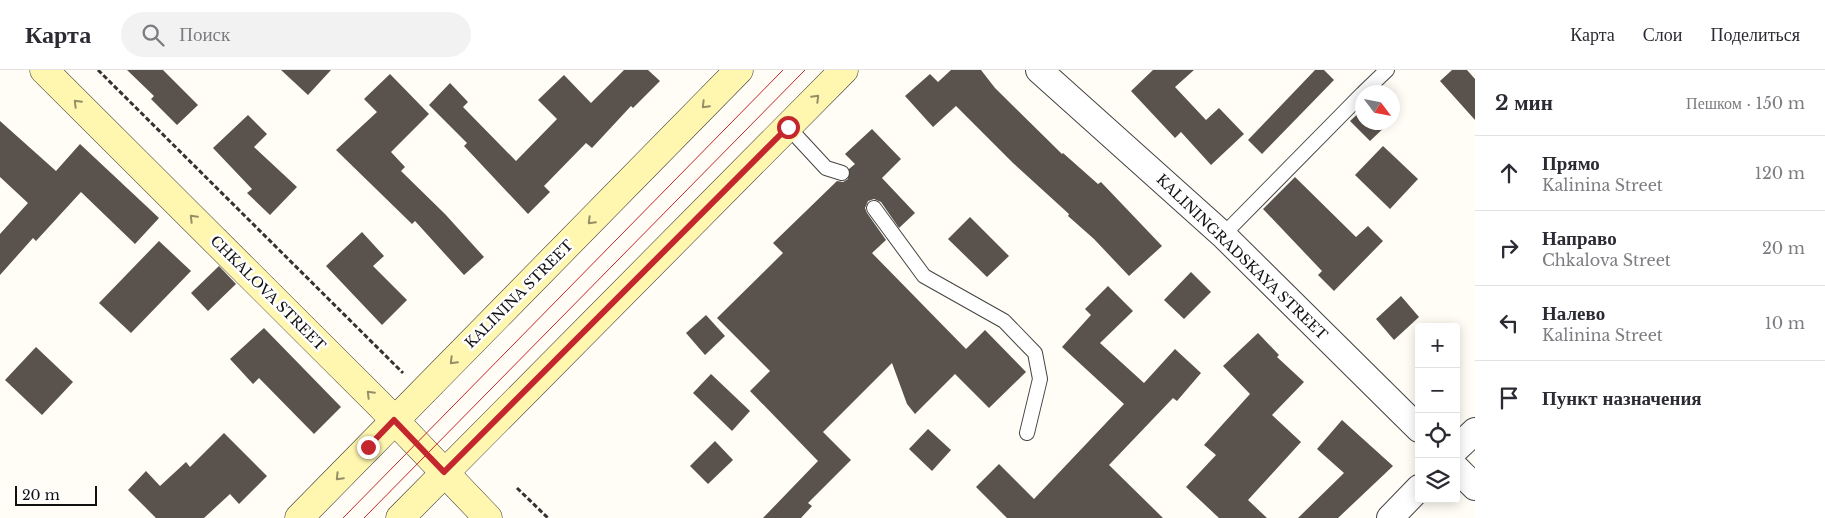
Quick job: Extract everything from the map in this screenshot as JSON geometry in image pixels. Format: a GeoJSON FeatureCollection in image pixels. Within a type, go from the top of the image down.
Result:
{"type":"FeatureCollection","features":[{"type":"Feature","properties":{"kind":"street","name":"CHKALOVA STREET"},"geometry":{"type":"LineString","coordinates":[[44,70],[394,420],[488,518]]}},
{"type":"Feature","properties":{"kind":"street","name":"KALININA STREET"},"geometry":{"type":"LineString","coordinates":[[299,518],[739,70]]}},
{"type":"Feature","properties":{"kind":"street"},"geometry":{"type":"LineString","coordinates":[[400,518],[844,70]]}},
{"type":"Feature","properties":{"kind":"street","name":"KALININGRADSKAYA STREET"},"geometry":{"type":"LineString","coordinates":[[1039,70],[1223,235],[1415,425]]}},
{"type":"Feature","properties":{"kind":"street"},"geometry":{"type":"LineString","coordinates":[[1460,445],[1475,431]]}},
{"type":"Feature","properties":{"kind":"street"},"geometry":{"type":"LineString","coordinates":[[1460,472],[1475,487]]}},
{"type":"Feature","properties":{"kind":"street"},"geometry":{"type":"LineString","coordinates":[[1390,518],[1415,492]]}},
{"type":"Feature","properties":{"kind":"lane"},"geometry":{"type":"LineString","coordinates":[[1371,85],[1387,70]]}},
{"type":"Feature","properties":{"kind":"lane"},"geometry":{"type":"LineString","coordinates":[[1223,235],[1355,101]]}},
{"type":"Feature","properties":{"kind":"lane"},"geometry":{"type":"LineString","coordinates":[[788,127],[826,168],[842,174]]}},
{"type":"Feature","properties":{"kind":"lane"},"geometry":{"type":"LineString","coordinates":[[874,208],[924,276],[1004,321],[1035,354],[1040,379],[1027,433]]}},
{"type":"Feature","properties":{"kind":"path"},"geometry":{"type":"LineString","coordinates":[[98,70],[407,377]]}},
{"type":"Feature","properties":{"kind":"path"},"geometry":{"type":"LineString","coordinates":[[517,488],[548,518]]}},
{"type":"Feature","properties":{"kind":"building"},"geometry":{"type":"Polygon","coordinates":[[[127,70],[163,70],[198,105],[177,125],[151,99],[154,96],[127,70]]]}},
{"type":"Feature","properties":{"kind":"building"},"geometry":{"type":"Polygon","coordinates":[[[281,70],[331,70],[308,95],[281,70]]]}},
{"type":"Feature","properties":{"kind":"building"},"geometry":{"type":"Polygon","coordinates":[[[624,70],[648,70],[660,81],[633,108],[631,106],[592,148],[586,143],[544,186],[550,192],[528,214],[464,146],[467,143],[429,105],[450,83],[468,102],[463,107],[516,161],[557,119],[538,100],[564,75],[591,103],[624,70]]]}},
{"type":"Feature","properties":{"kind":"building"},"geometry":{"type":"Polygon","coordinates":[[[951,70],[981,70],[995,88],[1062,154],[1098,184],[1101,182],[1162,246],[1129,276],[1094,239],[1068,216],[1069,214],[1013,163],[956,106],[933,127],[905,96],[930,74],[938,82],[951,70]]]}},
{"type":"Feature","properties":{"kind":"building"},"geometry":{"type":"Polygon","coordinates":[[[1153,70],[1194,70],[1175,87],[1206,120],[1219,108],[1244,134],[1211,165],[1181,132],[1175,138],[1131,91],[1153,70]]]}},
{"type":"Feature","properties":{"kind":"building"},"geometry":{"type":"Polygon","coordinates":[[[1315,70],[1324,70],[1334,80],[1262,154],[1248,140],[1315,70]]]}},
{"type":"Feature","properties":{"kind":"building"},"geometry":{"type":"Polygon","coordinates":[[[1452,70],[1467,70],[1475,79],[1475,120],[1440,81],[1452,70]]]}},
{"type":"Feature","properties":{"kind":"building"},"geometry":{"type":"Polygon","coordinates":[[[390,74],[429,114],[391,152],[405,167],[401,171],[445,214],[484,257],[464,275],[415,221],[412,224],[336,150],[377,112],[364,99],[390,74]]]}},
{"type":"Feature","properties":{"kind":"building"},"geometry":{"type":"Polygon","coordinates":[[[248,115],[267,134],[254,147],[297,187],[270,215],[247,193],[252,189],[213,148],[248,115]]]}},
{"type":"Feature","properties":{"kind":"building"},"geometry":{"type":"Polygon","coordinates":[[[1355,116],[1355,126],[1350,121],[1355,116]]]}},
{"type":"Feature","properties":{"kind":"building"},"geometry":{"type":"Polygon","coordinates":[[[0,121],[56,171],[80,144],[159,218],[135,244],[81,192],[36,241],[33,238],[0,275],[0,234],[28,203],[0,177],[0,121]]]}},
{"type":"Feature","properties":{"kind":"building"},"geometry":{"type":"Polygon","coordinates":[[[872,129],[901,159],[882,178],[915,213],[899,228],[881,202],[874,199],[868,201],[865,208],[867,213],[886,240],[872,253],[966,349],[985,330],[1026,372],[989,408],[955,374],[915,414],[907,404],[892,363],[823,432],[851,460],[808,503],[812,506],[801,518],[763,518],[818,461],[750,391],[770,371],[717,318],[783,253],[773,243],[837,181],[843,182],[848,179],[849,169],[855,164],[845,154],[872,129]]]}},
{"type":"Feature","properties":{"kind":"building"},"geometry":{"type":"Polygon","coordinates":[[[1359,130],[1382,130],[1370,141],[1359,130]]]}},
{"type":"Feature","properties":{"kind":"building"},"geometry":{"type":"Polygon","coordinates":[[[1383,146],[1418,179],[1390,209],[1355,175],[1383,146]]]}},
{"type":"Feature","properties":{"kind":"building"},"geometry":{"type":"Polygon","coordinates":[[[1295,177],[1356,237],[1368,226],[1383,241],[1334,291],[1318,275],[1322,271],[1263,209],[1295,177]]]}},
{"type":"Feature","properties":{"kind":"building"},"geometry":{"type":"Polygon","coordinates":[[[970,217],[1009,256],[987,277],[948,239],[970,217]]]}},
{"type":"Feature","properties":{"kind":"building"},"geometry":{"type":"Polygon","coordinates":[[[362,232],[384,256],[373,266],[407,300],[382,325],[326,266],[362,232]]]}},
{"type":"Feature","properties":{"kind":"building"},"geometry":{"type":"Polygon","coordinates":[[[159,241],[191,271],[131,333],[99,303],[159,241]]]}},
{"type":"Feature","properties":{"kind":"building"},"geometry":{"type":"Polygon","coordinates":[[[219,266],[236,284],[208,311],[191,293],[219,266]]]}},
{"type":"Feature","properties":{"kind":"building"},"geometry":{"type":"Polygon","coordinates":[[[1191,272],[1211,292],[1184,319],[1164,300],[1191,272]]]}},
{"type":"Feature","properties":{"kind":"building"},"geometry":{"type":"Polygon","coordinates":[[[1108,286],[1133,311],[1100,343],[1144,383],[1175,349],[1201,373],[1177,401],[1173,398],[1109,465],[1163,518],[1007,518],[976,487],[999,464],[1034,499],[1124,404],[1062,347],[1091,315],[1085,309],[1108,286]]]}},
{"type":"Feature","properties":{"kind":"building"},"geometry":{"type":"Polygon","coordinates":[[[1401,296],[1419,317],[1394,340],[1376,319],[1401,296]]]}},
{"type":"Feature","properties":{"kind":"building"},"geometry":{"type":"Polygon","coordinates":[[[706,315],[725,336],[705,355],[686,333],[706,315]]]}},
{"type":"Feature","properties":{"kind":"building"},"geometry":{"type":"Polygon","coordinates":[[[264,328],[341,407],[314,434],[259,378],[253,384],[230,359],[264,328]]]}},
{"type":"Feature","properties":{"kind":"building"},"geometry":{"type":"Polygon","coordinates":[[[1258,333],[1279,355],[1277,357],[1304,382],[1272,415],[1301,442],[1248,500],[1267,518],[1219,518],[1186,487],[1216,455],[1204,445],[1250,394],[1223,366],[1258,333]]]}},
{"type":"Feature","properties":{"kind":"building"},"geometry":{"type":"Polygon","coordinates":[[[36,347],[73,382],[42,415],[5,380],[36,347]]]}},
{"type":"Feature","properties":{"kind":"building"},"geometry":{"type":"Polygon","coordinates":[[[711,374],[750,411],[732,431],[693,393],[711,374]]]}},
{"type":"Feature","properties":{"kind":"building"},"geometry":{"type":"Polygon","coordinates":[[[1342,420],[1393,466],[1338,518],[1298,518],[1344,473],[1317,449],[1342,420]]]}},
{"type":"Feature","properties":{"kind":"building"},"geometry":{"type":"Polygon","coordinates":[[[928,429],[951,450],[932,471],[909,449],[928,429]]]}},
{"type":"Feature","properties":{"kind":"building"},"geometry":{"type":"Polygon","coordinates":[[[224,433],[267,476],[239,504],[230,494],[204,518],[156,518],[128,490],[146,471],[160,486],[186,462],[190,467],[224,433]]]}},
{"type":"Feature","properties":{"kind":"building"},"geometry":{"type":"Polygon","coordinates":[[[715,441],[733,460],[708,484],[690,466],[715,441]]]}},
{"type":"Feature","properties":{"kind":"tram line"},"geometry":{"type":"LineString","coordinates":[[343,518],[783,70]]}},
{"type":"Feature","properties":{"kind":"tram line"},"geometry":{"type":"LineString","coordinates":[[364,518],[805,70]]}},
{"type":"Feature","properties":{"kind":"route"},"geometry":{"type":"LineString","coordinates":[[368,447],[394,420],[444,472],[788,127]]}}]}
